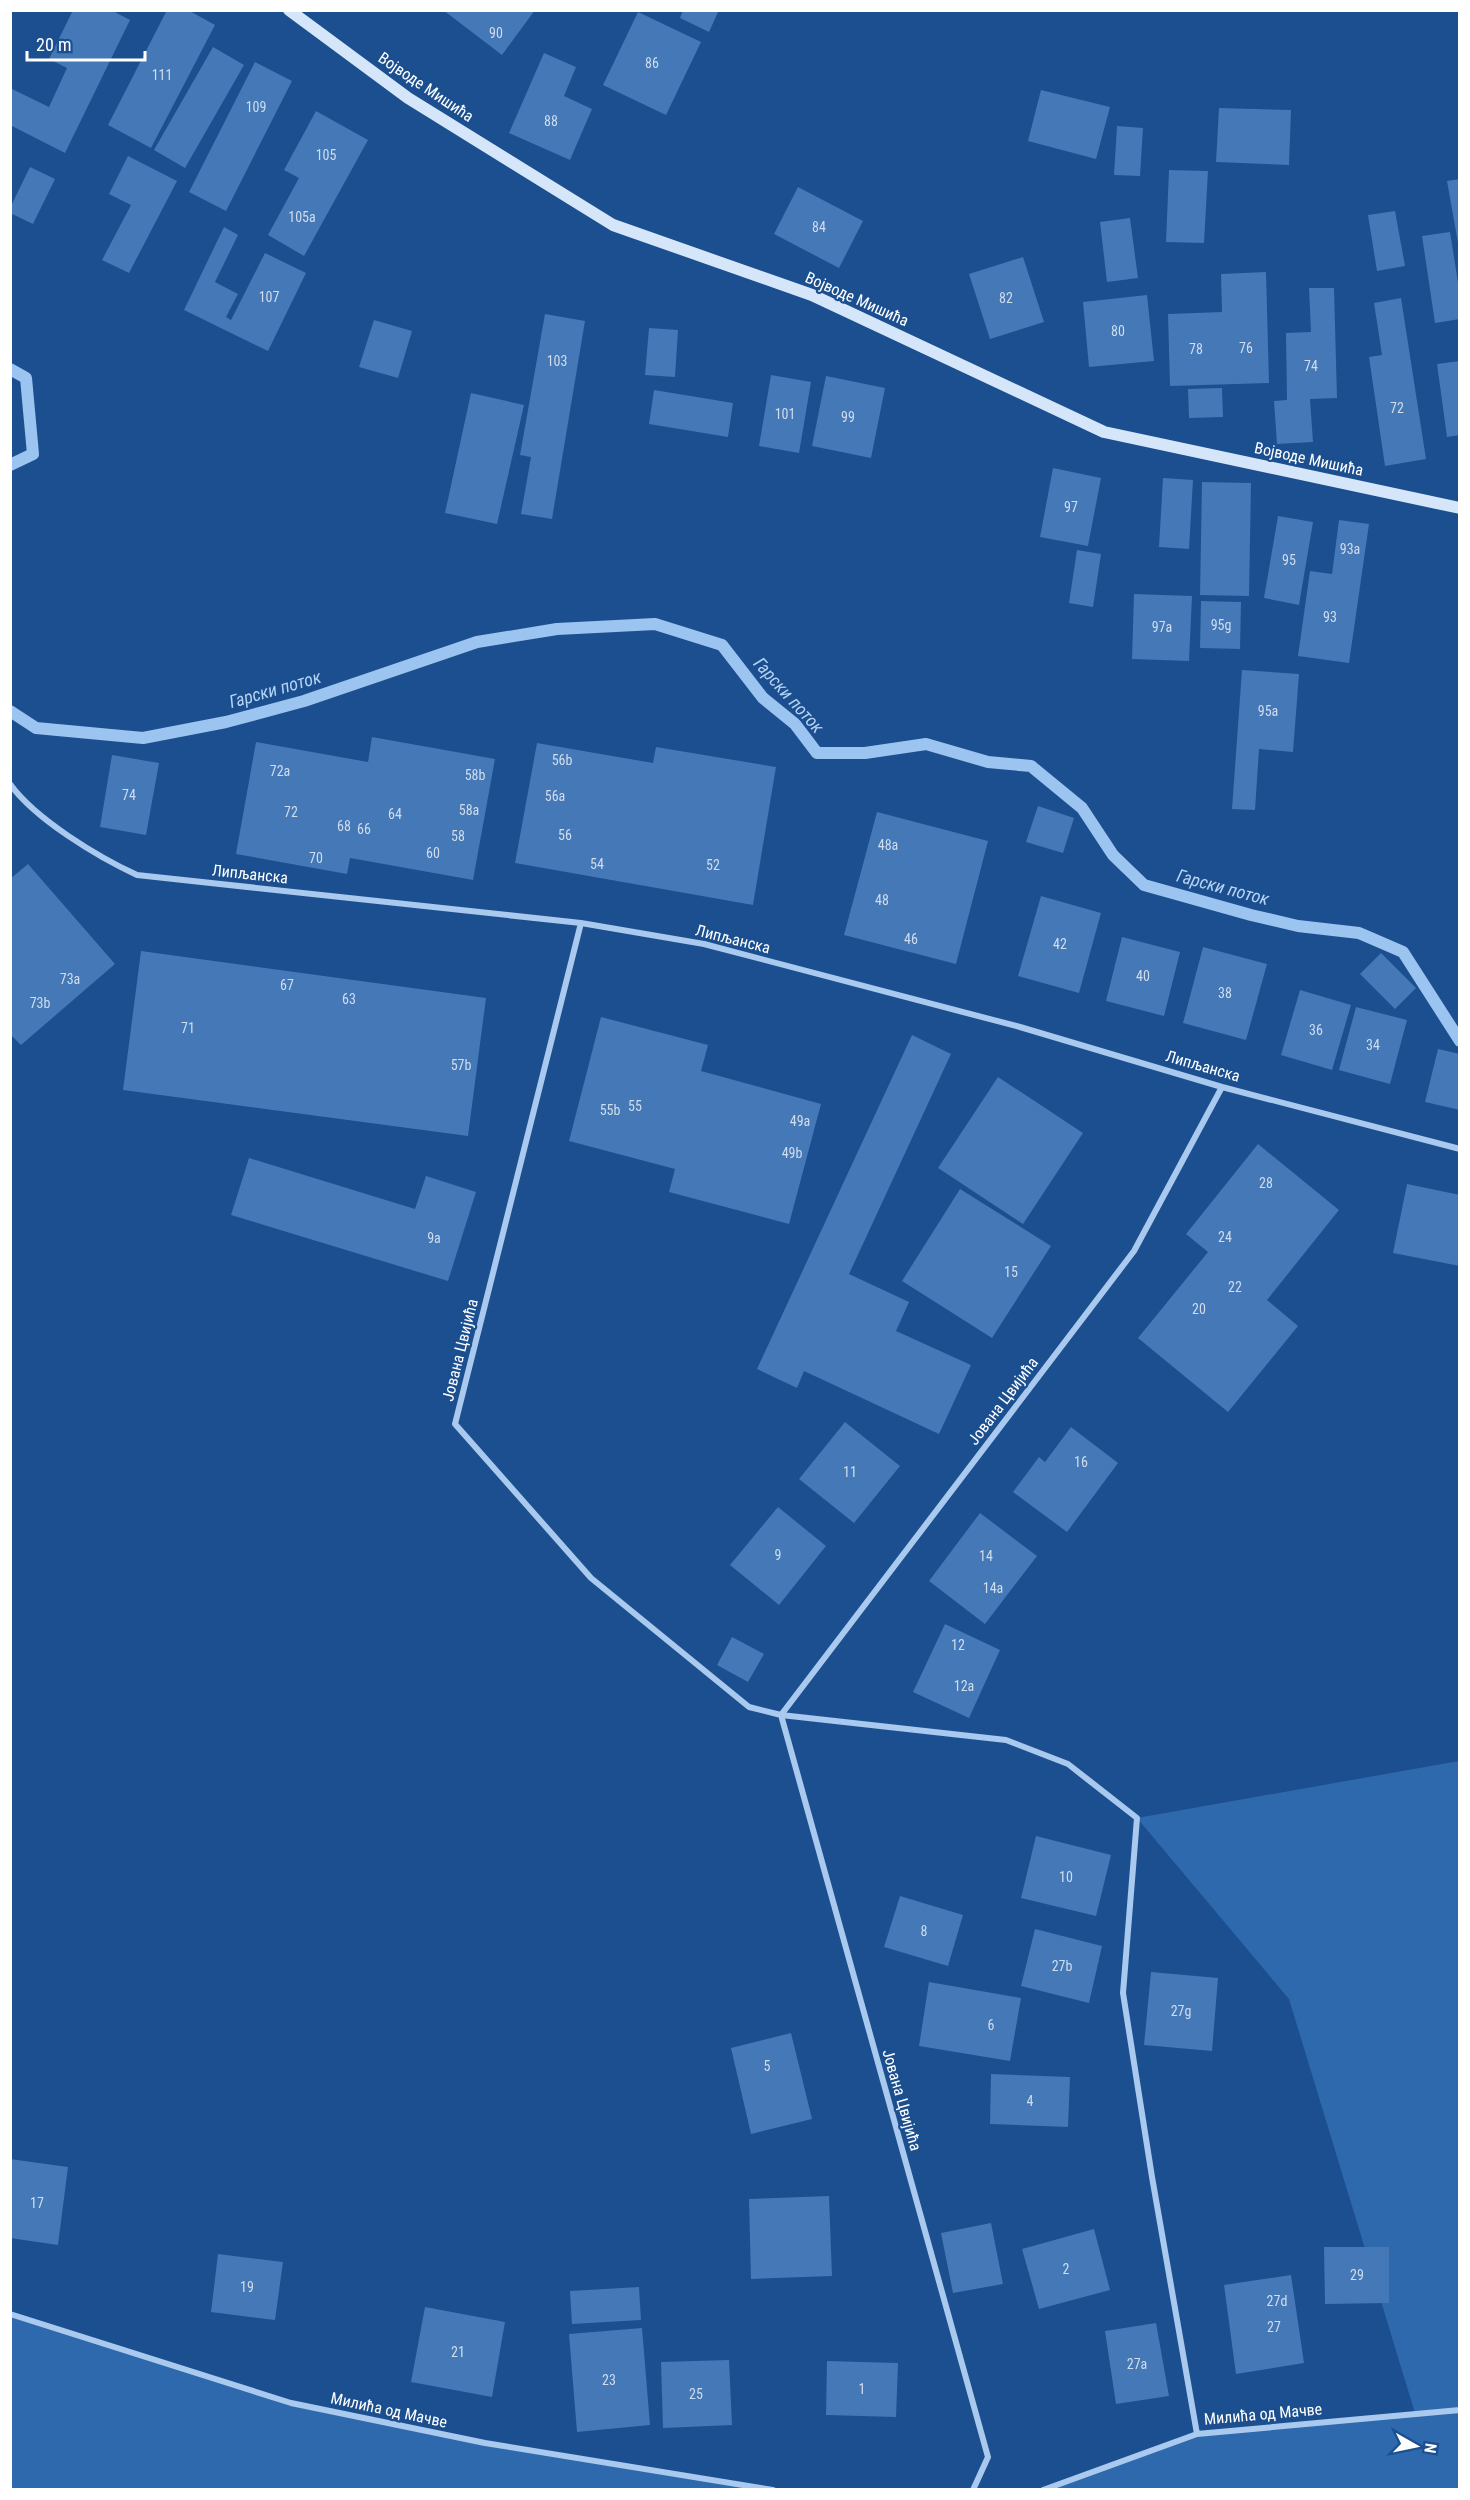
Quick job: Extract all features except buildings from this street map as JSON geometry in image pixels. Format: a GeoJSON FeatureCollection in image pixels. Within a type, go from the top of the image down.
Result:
{"type":"FeatureCollection","features":[{"type":"Feature","properties":{"kind":"street","name":"Војводе Мишића"},"geometry":{"type":"LineString","coordinates":[[289,10],[408,98],[613,225],[812,295],[1104,432],[1460,508]]}},
{"type":"Feature","properties":{"kind":"street","name":"Липљанска"},"geometry":{"type":"LineString","coordinates":[[10,784],[19,796],[73,839],[109,862],[137,875],[581,923],[716,947],[1020,1027],[1222,1087],[1460,1149]]}},
{"type":"Feature","properties":{"kind":"street","name":"Јована Цвијића"},"geometry":{"type":"LineString","coordinates":[[581,923],[455,1424],[591,1578],[749,1707],[781,1715]]}},
{"type":"Feature","properties":{"kind":"street","name":"Јована Цвијића"},"geometry":{"type":"LineString","coordinates":[[781,1715],[1134,1251],[1222,1087]]}},
{"type":"Feature","properties":{"kind":"street","name":"Јована Цвијића"},"geometry":{"type":"LineString","coordinates":[[781,1715],[988,2457],[973,2490]]}},
{"type":"Feature","properties":{"kind":"street"},"geometry":{"type":"LineString","coordinates":[[781,1715],[1006,1740],[1068,1764],[1137,1818],[1123,1994],[1197,2434]]}},
{"type":"Feature","properties":{"kind":"street","name":"Милића од Мачве"},"geometry":{"type":"LineString","coordinates":[[10,2314],[291,2403],[485,2443],[773,2490]]}},
{"type":"Feature","properties":{"kind":"street","name":"Милића од Мачве"},"geometry":{"type":"LineString","coordinates":[[1043,2490],[1197,2434],[1460,2410]]}},
{"type":"Feature","properties":{"kind":"shaded area"},"geometry":{"type":"Polygon","coordinates":[[[1459,1761],[1459,2489],[1043,2490],[1197,2434],[1415,2413],[1289,1999],[1137,1818],[1459,1761]]]}},
{"type":"Feature","properties":{"kind":"shaded area"},"geometry":{"type":"Polygon","coordinates":[[[10,2314],[291,2403],[485,2443],[773,2489],[11,2489],[10,2314]]]}},
{"type":"Feature","properties":{"kind":"waterway","name":"Гарски поток"},"geometry":{"type":"LineString","coordinates":[[10,369],[26,378],[33,454],[10,465]]}},
{"type":"Feature","properties":{"kind":"waterway","name":"Гарски поток"},"geometry":{"type":"LineString","coordinates":[[10,711],[36,728],[143,738],[226,722],[304,701],[477,642],[557,629],[655,624],[722,645],[763,698],[795,724],[817,753],[865,753],[926,744],[988,762],[1031,766],[1082,808],[1113,855],[1144,885],[1298,926],[1359,933],[1403,952],[1460,1041]]}}]}
